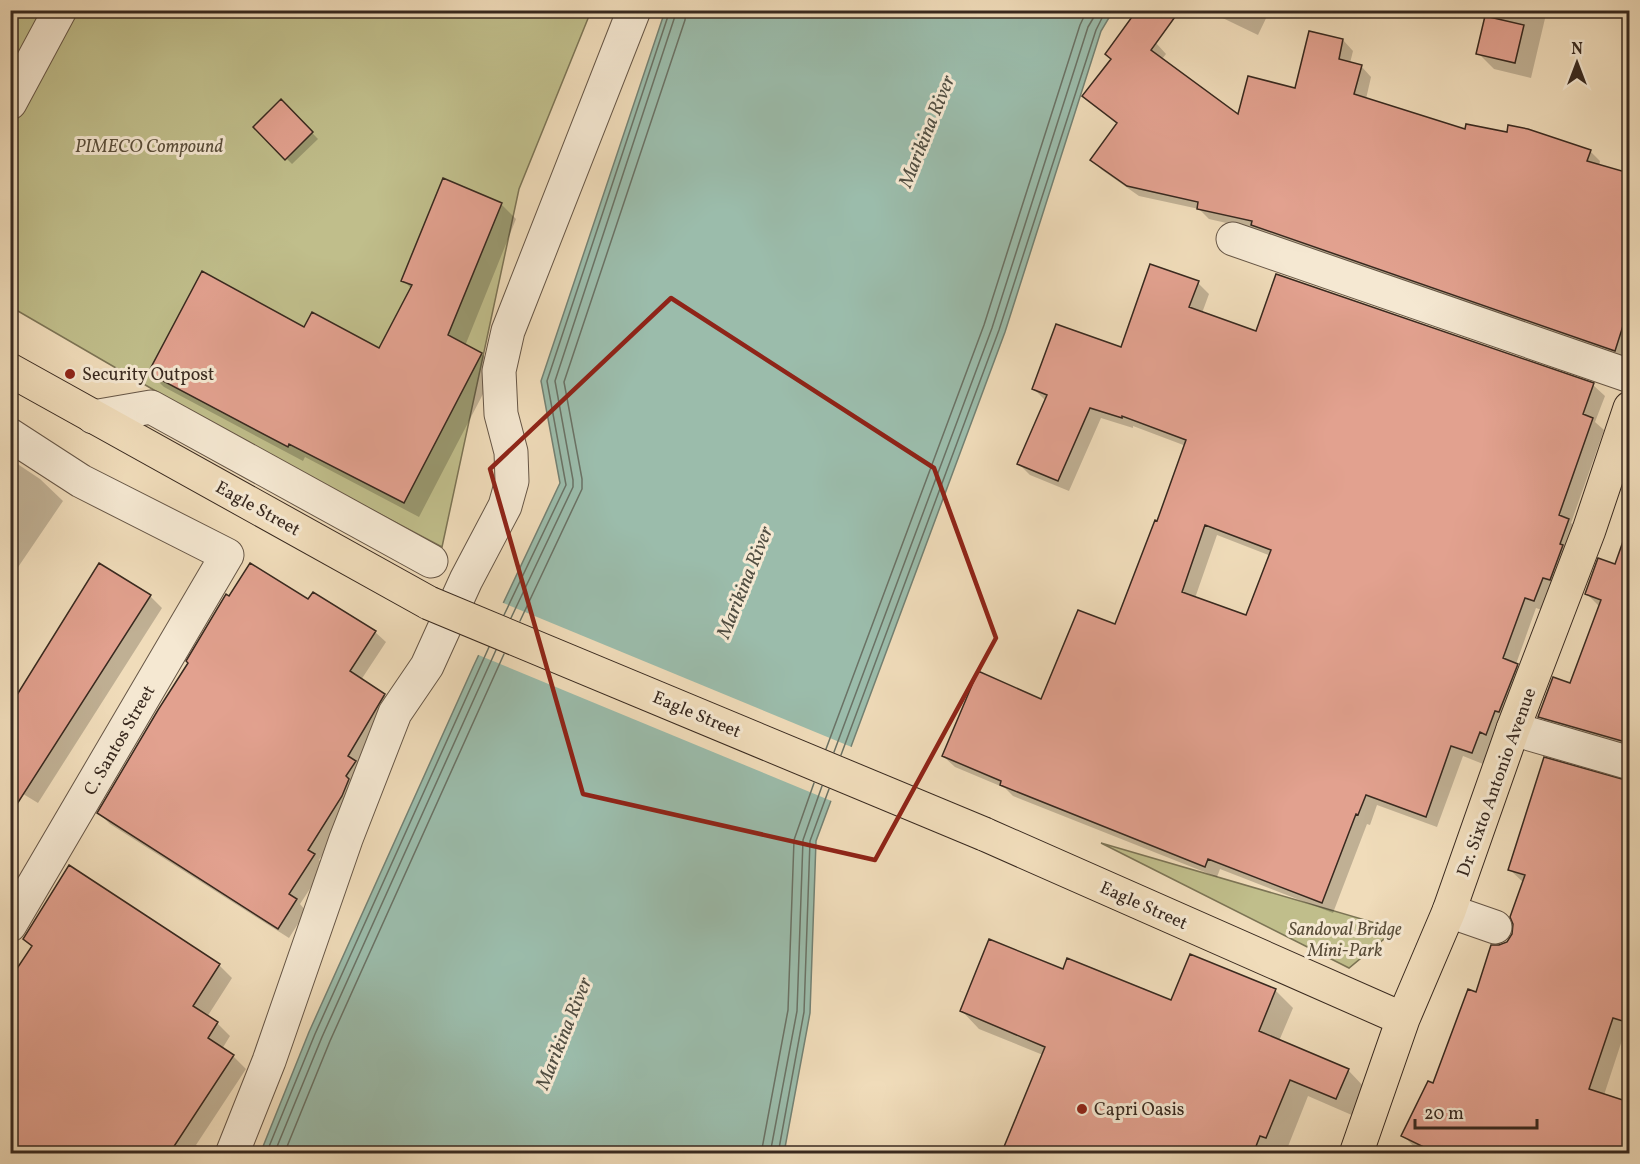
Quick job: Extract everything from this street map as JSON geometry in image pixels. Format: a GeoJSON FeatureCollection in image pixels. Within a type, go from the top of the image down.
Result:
{"type":"FeatureCollection","features":[{"type":"Feature","properties":{"kind":"main road","name":"Eagle Street"},"geometry":{"type":"LineString","coordinates":[[10,370],[429,603],[984,834],[1403,1019]]}},
{"type":"Feature","properties":{"kind":"main road","name":"Dr. Sixto Antonio Avenue"},"geometry":{"type":"LineString","coordinates":[[1356,1154],[1403,1019],[1449,911],[1589,530],[1629,408]]}},
{"type":"Feature","properties":{"kind":"street"},"geometry":{"type":"LineString","coordinates":[[10,103],[60,10]]}},
{"type":"Feature","properties":{"kind":"street"},"geometry":{"type":"LineString","coordinates":[[232,1154],[269,1061],[346,839],[395,713],[427,666],[466,580],[505,506],[512,481],[511,452],[501,414],[500,371],[508,331],[634,10]]}},
{"type":"Feature","properties":{"kind":"street"},"geometry":{"type":"LineString","coordinates":[[1233,239],[1629,376]]}},
{"type":"Feature","properties":{"kind":"street"},"geometry":{"type":"LineString","coordinates":[[93,417],[152,407],[431,561]]}},
{"type":"Feature","properties":{"kind":"street","name":"C. Santos Street"},"geometry":{"type":"LineString","coordinates":[[10,435],[81,481],[227,555],[10,925]]}},
{"type":"Feature","properties":{"kind":"street"},"geometry":{"type":"LineString","coordinates":[[1514,729],[1629,763]]}},
{"type":"Feature","properties":{"kind":"street"},"geometry":{"type":"LineString","coordinates":[[1449,911],[1495,927]]}},
{"type":"Feature","properties":{"kind":"highlighted area"},"geometry":{"type":"Polygon","coordinates":[[[671,298],[934,468],[996,638],[875,860],[583,794],[490,469],[671,298]]]}},
{"type":"Feature","properties":{"kind":"green space","name":"PIMECO Compound"},"geometry":{"type":"Polygon","coordinates":[[[11,11],[591,11],[519,189],[442,547],[240,440],[11,307],[11,11]]]}},
{"type":"Feature","properties":{"kind":"green space","name":"Sandoval Bridge Mini-Park"},"geometry":{"type":"Polygon","coordinates":[[[1101,843],[1396,929],[1349,968],[1101,843]]]}},
{"type":"Feature","properties":{"kind":"water","name":"Marikina River"},"geometry":{"type":"Polygon","coordinates":[[[665,11],[1113,11],[1101,31],[1005,332],[816,841],[810,1013],[784,1153],[260,1154],[309,1032],[474,665],[560,483],[541,381],[665,11]]]}},
{"type":"Feature","properties":{"kind":"pier"},"geometry":{"type":"Polygon","coordinates":[[[501,602],[854,748],[834,802],[476,654],[501,602]]]}},
{"type":"Feature","properties":{"kind":"building"},"geometry":{"type":"Polygon","coordinates":[[[1137,10],[1180,10],[1151,50],[1238,114],[1248,76],[1295,88],[1309,31],[1343,39],[1339,59],[1362,65],[1354,94],[1465,129],[1466,124],[1507,132],[1508,125],[1528,129],[1591,150],[1587,161],[1629,173],[1629,307],[1615,351],[1251,225],[1252,221],[1197,209],[1198,202],[1127,186],[1090,160],[1117,123],[1082,96],[1111,59],[1105,54],[1137,10]]]}},
{"type":"Feature","properties":{"kind":"building"},"geometry":{"type":"Polygon","coordinates":[[[1485,16],[1524,25],[1515,63],[1476,54],[1485,16]]]}},
{"type":"Feature","properties":{"kind":"building"},"geometry":{"type":"Polygon","coordinates":[[[281,99],[313,132],[285,160],[253,127],[281,99]]]}},
{"type":"Feature","properties":{"kind":"building"},"geometry":{"type":"Polygon","coordinates":[[[443,178],[502,203],[448,335],[482,353],[404,503],[289,444],[288,447],[148,373],[202,271],[304,327],[312,312],[379,348],[412,285],[401,281],[443,178]]]}},
{"type":"Feature","properties":{"kind":"building"},"geometry":{"type":"Polygon","coordinates":[[[1150,264],[1199,281],[1189,307],[1256,331],[1276,274],[1594,383],[1583,414],[1593,418],[1559,515],[1569,519],[1560,544],[1563,545],[1550,580],[1543,578],[1534,601],[1525,598],[1503,658],[1518,664],[1499,712],[1495,711],[1486,735],[1480,732],[1472,753],[1451,746],[1426,817],[1366,795],[1358,815],[1356,814],[1322,903],[1208,859],[1205,867],[1000,785],[1001,781],[942,756],[978,671],[1041,699],[1078,610],[1115,624],[1155,520],[1157,521],[1186,440],[1122,416],[1122,418],[1090,408],[1058,481],[1017,464],[1047,395],[1032,389],[1056,324],[1121,347],[1150,264]],[[1205,525],[1182,592],[1246,615],[1271,550],[1205,525]]]}},
{"type":"Feature","properties":{"kind":"building"},"geometry":{"type":"Polygon","coordinates":[[[1626,533],[1629,534],[1629,743],[1538,717],[1553,677],[1570,683],[1601,600],[1585,594],[1598,558],[1615,564],[1626,533]]]}},
{"type":"Feature","properties":{"kind":"building"},"geometry":{"type":"Polygon","coordinates":[[[99,563],[151,595],[10,815],[10,706],[99,563]]]}},
{"type":"Feature","properties":{"kind":"building"},"geometry":{"type":"Polygon","coordinates":[[[250,563],[308,599],[313,592],[376,631],[350,671],[385,694],[348,756],[356,761],[346,776],[349,779],[342,796],[308,850],[315,854],[289,894],[297,899],[278,929],[97,813],[188,663],[186,661],[226,594],[229,596],[250,563]]]}},
{"type":"Feature","properties":{"kind":"building"},"geometry":{"type":"Polygon","coordinates":[[[1544,757],[1629,781],[1629,1023],[1613,1018],[1589,1089],[1629,1102],[1629,1154],[1438,1154],[1401,1136],[1428,1081],[1433,1083],[1468,989],[1476,992],[1491,945],[1507,942],[1512,934],[1513,924],[1510,917],[1525,875],[1508,870],[1544,757]]]}},
{"type":"Feature","properties":{"kind":"building"},"geometry":{"type":"Polygon","coordinates":[[[69,865],[220,964],[193,1006],[218,1022],[208,1038],[234,1055],[169,1154],[10,1154],[10,979],[32,946],[23,939],[69,865]]]}},
{"type":"Feature","properties":{"kind":"building"},"geometry":{"type":"Polygon","coordinates":[[[989,939],[1063,969],[1067,958],[1171,1000],[1190,954],[1276,989],[1259,1031],[1349,1069],[1336,1099],[1290,1080],[1266,1138],[1260,1136],[1253,1154],[1001,1154],[1045,1047],[960,1011],[989,939]]]}},
{"type":"Feature","properties":{"kind":"place","name":"Security Outpost"},"geometry":{"type":"Point","coordinates":[70,374]}},
{"type":"Feature","properties":{"kind":"place","name":"Capri Oasis"},"geometry":{"type":"Point","coordinates":[1082,1109]}}]}
